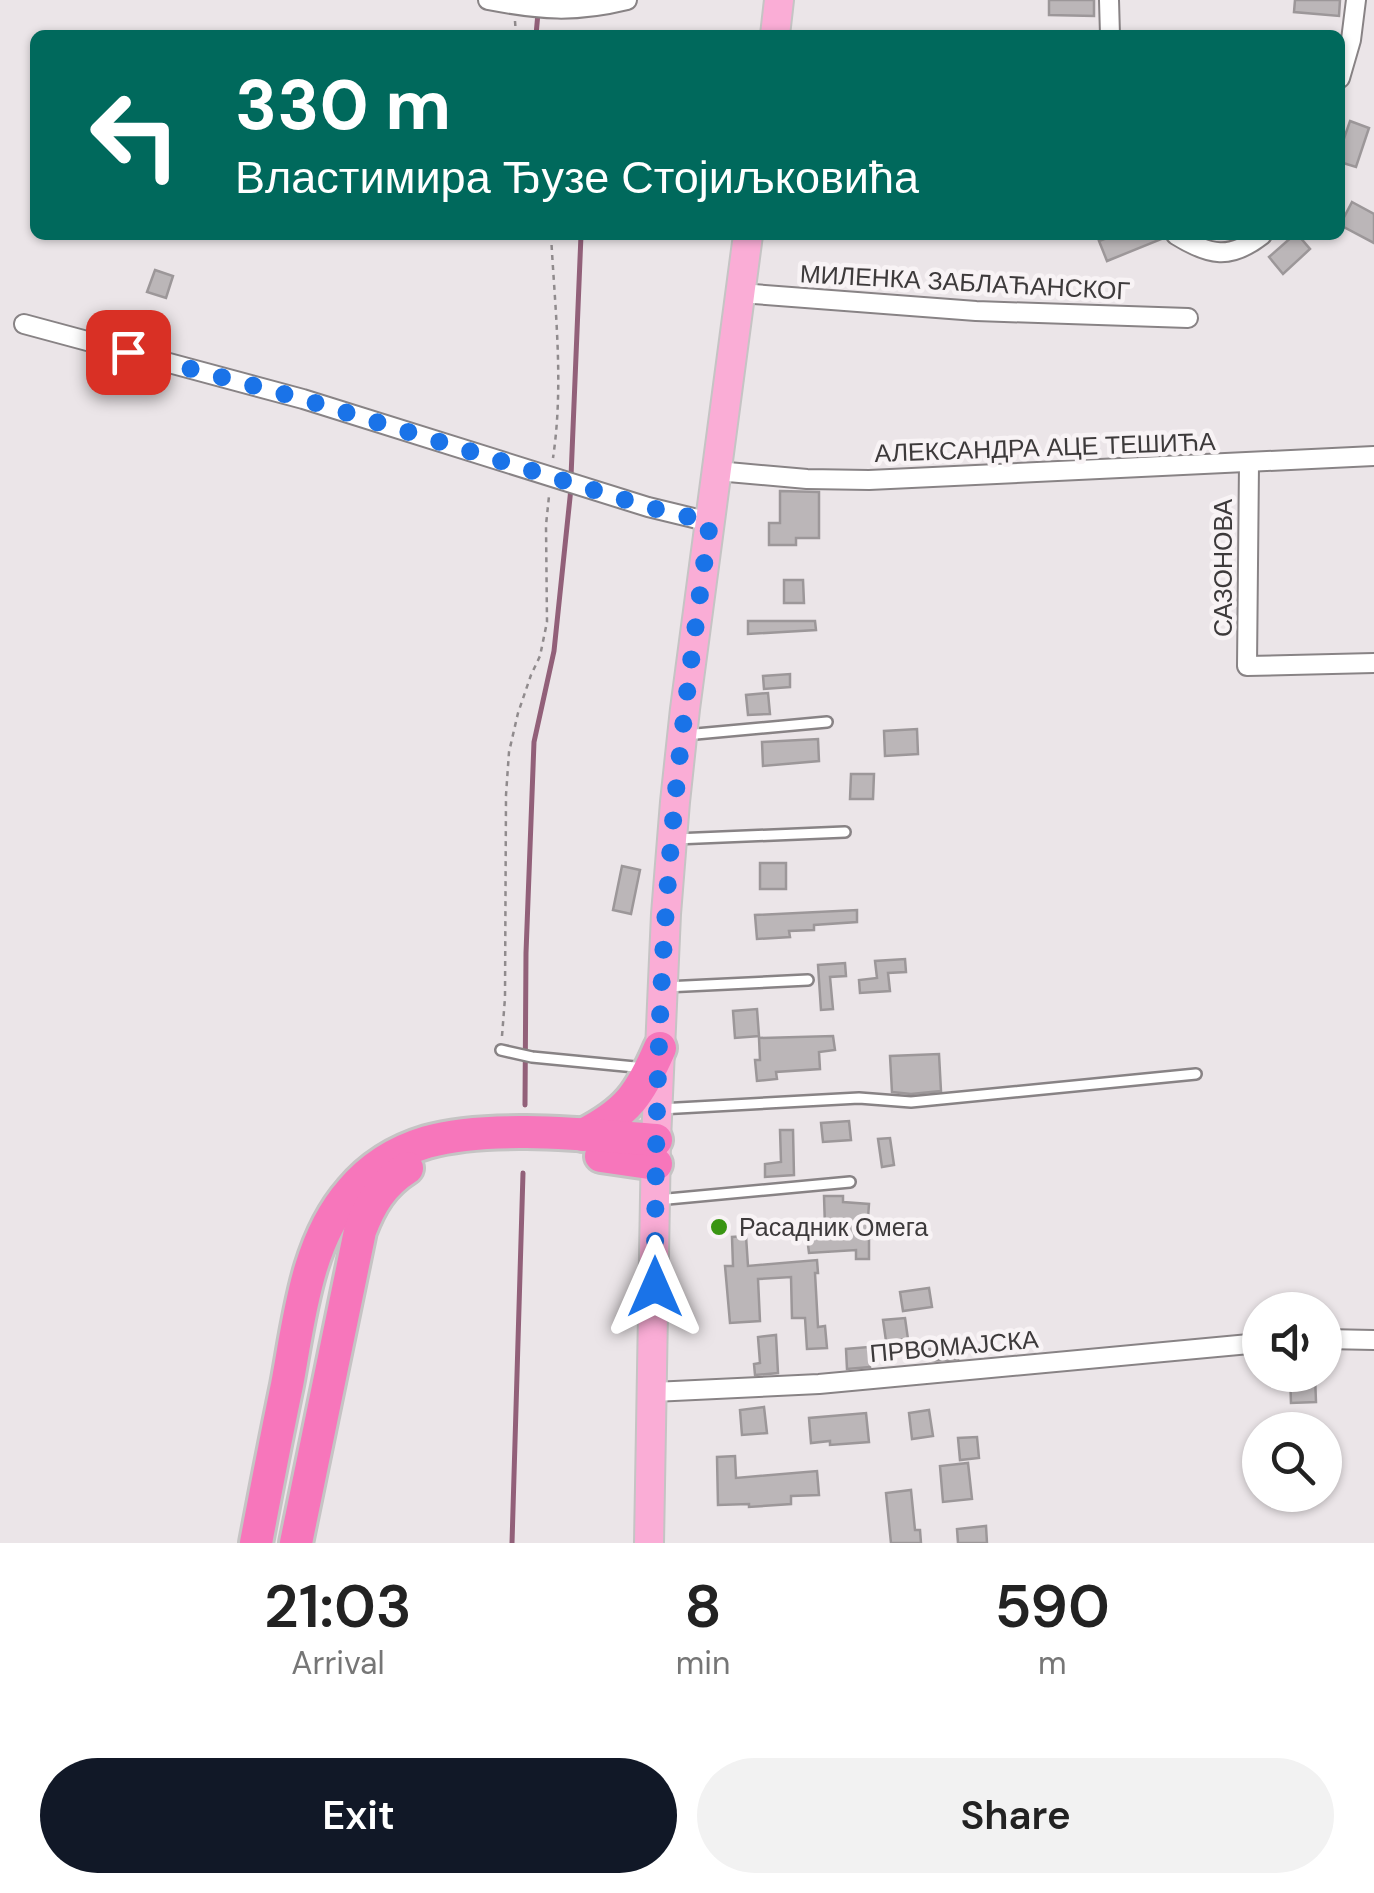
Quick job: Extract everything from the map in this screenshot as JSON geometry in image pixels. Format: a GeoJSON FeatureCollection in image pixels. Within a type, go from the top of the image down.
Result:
{"type":"FeatureCollection","features":[{"type":"Feature","properties":{"kind":"highway"},"geometry":{"type":"LineString","coordinates":[[583,1135],[613,1119],[633,1098],[654,1061]]}},
{"type":"Feature","properties":{"kind":"highway"},"geometry":{"type":"LineString","coordinates":[[256,1543],[314,1260],[324,1233],[349,1192],[378,1166],[428,1142],[480,1134],[657,1138]]}},
{"type":"Feature","properties":{"kind":"highway"},"geometry":{"type":"LineString","coordinates":[[296,1543],[354,1253],[369,1206],[382,1188],[419,1160],[440,1153],[470,1148],[572,1152],[657,1138]]}},
{"type":"Feature","properties":{"kind":"main road"},"geometry":{"type":"LineString","coordinates":[[775,30],[779,0]]}},
{"type":"Feature","properties":{"kind":"main road"},"geometry":{"type":"LineString","coordinates":[[649,1543],[657,1138],[654,1061],[682,736],[747,240]]}},
{"type":"Feature","properties":{"kind":"street"},"geometry":{"type":"LineString","coordinates":[[488,0],[550,10],[627,0]]}},
{"type":"Feature","properties":{"kind":"street"},"geometry":{"type":"LineString","coordinates":[[1110,0],[1110,30]]}},
{"type":"Feature","properties":{"kind":"street"},"geometry":{"type":"LineString","coordinates":[[1345,61],[1356,0]]}},
{"type":"Feature","properties":{"kind":"street"},"geometry":{"type":"LineString","coordinates":[[1185,240],[1217,253],[1240,250],[1255,240]]}},
{"type":"Feature","properties":{"kind":"street","name":"МИЛЕНКА ЗАБЛАЋАНСКОГ"},"geometry":{"type":"LineString","coordinates":[[740,293],[976,311],[1188,318]]}},
{"type":"Feature","properties":{"kind":"street"},"geometry":{"type":"LineString","coordinates":[[24,324],[303,399],[648,507],[710,522]]}},
{"type":"Feature","properties":{"kind":"street","name":"АЛЕКСАНДРА АЦЕ ТЕШИЋА"},"geometry":{"type":"LineString","coordinates":[[718,471],[869,480],[1374,456]]}},
{"type":"Feature","properties":{"kind":"street","name":"САЗОНОВА"},"geometry":{"type":"LineString","coordinates":[[1249,464],[1248,666],[1374,663]]}},
{"type":"Feature","properties":{"kind":"street"},"geometry":{"type":"LineString","coordinates":[[1342,1339],[1374,1340]]}},
{"type":"Feature","properties":{"kind":"street","name":"ПРВОМАЈСКА"},"geometry":{"type":"LineString","coordinates":[[653,1392],[819,1384],[1242,1346]]}},
{"type":"Feature","properties":{"kind":"lane"},"geometry":{"type":"LineString","coordinates":[[682,736],[827,722]]}},
{"type":"Feature","properties":{"kind":"lane"},"geometry":{"type":"LineString","coordinates":[[672,839],[845,832]]}},
{"type":"Feature","properties":{"kind":"lane"},"geometry":{"type":"LineString","coordinates":[[662,988],[808,980]]}},
{"type":"Feature","properties":{"kind":"lane"},"geometry":{"type":"LineString","coordinates":[[501,1050],[532,1057],[635,1067],[654,1061]]}},
{"type":"Feature","properties":{"kind":"lane"},"geometry":{"type":"LineString","coordinates":[[657,1138],[859,1098],[911,1102],[1196,1074]]}},
{"type":"Feature","properties":{"kind":"lane"},"geometry":{"type":"LineString","coordinates":[[655,1201],[850,1182]]}},
{"type":"Feature","properties":{"kind":"path"},"geometry":{"type":"LineString","coordinates":[[501,1050],[508,766],[518,714],[540,656],[547,622],[546,526],[557,434],[560,362],[551,240]]}},
{"type":"Feature","properties":{"kind":"building"},"geometry":{"type":"Polygon","coordinates":[[[1049,0],[1094,0],[1094,16],[1049,15],[1049,0]]]}},
{"type":"Feature","properties":{"kind":"building"},"geometry":{"type":"Polygon","coordinates":[[[1295,0],[1340,0],[1339,16],[1294,12],[1295,0]]]}},
{"type":"Feature","properties":{"kind":"building"},"geometry":{"type":"Polygon","coordinates":[[[1350,121],[1369,128],[1356,167],[1345,164],[1345,136],[1350,121]]]}},
{"type":"Feature","properties":{"kind":"building"},"geometry":{"type":"Polygon","coordinates":[[[1352,202],[1374,214],[1374,243],[1345,228],[1345,215],[1352,202]]]}},
{"type":"Feature","properties":{"kind":"building"},"geometry":{"type":"Polygon","coordinates":[[[1102,240],[1159,240],[1107,261],[1102,240]]]}},
{"type":"Feature","properties":{"kind":"building"},"geometry":{"type":"Polygon","coordinates":[[[1288,240],[1302,240],[1310,249],[1283,274],[1269,257],[1288,240]]]}},
{"type":"Feature","properties":{"kind":"building"},"geometry":{"type":"Polygon","coordinates":[[[155,270],[173,276],[166,298],[147,292],[155,270]]]}},
{"type":"Feature","properties":{"kind":"building"},"geometry":{"type":"Polygon","coordinates":[[[780,491],[819,492],[819,538],[796,538],[796,545],[769,545],[769,523],[780,523],[780,491]]]}},
{"type":"Feature","properties":{"kind":"building"},"geometry":{"type":"Polygon","coordinates":[[[784,580],[803,580],[804,603],[784,603],[784,580]]]}},
{"type":"Feature","properties":{"kind":"building"},"geometry":{"type":"Polygon","coordinates":[[[748,621],[815,621],[816,630],[748,634],[748,621]]]}},
{"type":"Feature","properties":{"kind":"building"},"geometry":{"type":"Polygon","coordinates":[[[790,674],[790,687],[764,689],[763,676],[790,674]]]}},
{"type":"Feature","properties":{"kind":"building"},"geometry":{"type":"Polygon","coordinates":[[[768,693],[770,714],[748,715],[746,695],[768,693]]]}},
{"type":"Feature","properties":{"kind":"building"},"geometry":{"type":"Polygon","coordinates":[[[917,729],[918,754],[885,756],[884,731],[917,729]]]}},
{"type":"Feature","properties":{"kind":"building"},"geometry":{"type":"Polygon","coordinates":[[[818,739],[819,761],[763,766],[762,742],[818,739]]]}},
{"type":"Feature","properties":{"kind":"building"},"geometry":{"type":"Polygon","coordinates":[[[851,774],[874,774],[873,799],[850,799],[851,774]]]}},
{"type":"Feature","properties":{"kind":"building"},"geometry":{"type":"Polygon","coordinates":[[[760,863],[786,863],[786,889],[760,889],[760,863]]]}},
{"type":"Feature","properties":{"kind":"building"},"geometry":{"type":"Polygon","coordinates":[[[622,866],[640,870],[631,914],[613,910],[622,866]]]}},
{"type":"Feature","properties":{"kind":"building"},"geometry":{"type":"Polygon","coordinates":[[[857,910],[857,922],[814,925],[814,930],[789,931],[790,937],[757,939],[755,915],[857,910]]]}},
{"type":"Feature","properties":{"kind":"building"},"geometry":{"type":"Polygon","coordinates":[[[905,959],[906,972],[888,973],[890,991],[860,993],[859,980],[877,978],[875,961],[905,959]]]}},
{"type":"Feature","properties":{"kind":"building"},"geometry":{"type":"Polygon","coordinates":[[[845,963],[846,976],[830,977],[833,1009],[821,1010],[818,965],[845,963]]]}},
{"type":"Feature","properties":{"kind":"building"},"geometry":{"type":"Polygon","coordinates":[[[757,1009],[759,1036],[735,1038],[733,1011],[757,1009]]]}},
{"type":"Feature","properties":{"kind":"building"},"geometry":{"type":"Polygon","coordinates":[[[833,1036],[835,1050],[819,1052],[820,1069],[776,1072],[777,1079],[757,1081],[759,1038],[833,1036]]]}},
{"type":"Feature","properties":{"kind":"building"},"geometry":{"type":"Polygon","coordinates":[[[939,1054],[941,1091],[892,1092],[890,1056],[939,1054]]]}},
{"type":"Feature","properties":{"kind":"building"},"geometry":{"type":"Polygon","coordinates":[[[849,1121],[851,1140],[823,1142],[821,1123],[849,1121]]]}},
{"type":"Feature","properties":{"kind":"building"},"geometry":{"type":"Polygon","coordinates":[[[780,1130],[793,1130],[794,1175],[765,1177],[765,1164],[781,1162],[780,1130]]]}},
{"type":"Feature","properties":{"kind":"building"},"geometry":{"type":"Polygon","coordinates":[[[890,1138],[894,1165],[882,1167],[878,1139],[890,1138]]]}},
{"type":"Feature","properties":{"kind":"building"},"geometry":{"type":"Polygon","coordinates":[[[824,1196],[843,1196],[843,1202],[869,1204],[869,1259],[856,1259],[856,1250],[809,1253],[806,1229],[825,1227],[824,1196]]]}},
{"type":"Feature","properties":{"kind":"building"},"geometry":{"type":"Polygon","coordinates":[[[746,1236],[748,1266],[817,1260],[818,1327],[825,1326],[827,1348],[807,1349],[805,1318],[792,1318],[791,1277],[758,1279],[760,1321],[730,1323],[725,1266],[733,1266],[732,1237],[746,1236]]]}},
{"type":"Feature","properties":{"kind":"building"},"geometry":{"type":"Polygon","coordinates":[[[929,1288],[932,1307],[903,1311],[900,1292],[929,1288]]]}},
{"type":"Feature","properties":{"kind":"building"},"geometry":{"type":"Polygon","coordinates":[[[905,1318],[908,1339],[886,1341],[883,1320],[905,1318]]]}},
{"type":"Feature","properties":{"kind":"building"},"geometry":{"type":"Polygon","coordinates":[[[776,1335],[778,1373],[755,1375],[754,1364],[760,1363],[758,1337],[776,1335]]]}},
{"type":"Feature","properties":{"kind":"building"},"geometry":{"type":"Polygon","coordinates":[[[956,1346],[958,1359],[930,1361],[929,1349],[956,1346]]]}},
{"type":"Feature","properties":{"kind":"building"},"geometry":{"type":"Polygon","coordinates":[[[868,1347],[870,1367],[847,1369],[846,1349],[868,1347]]]}},
{"type":"Feature","properties":{"kind":"building"},"geometry":{"type":"Polygon","coordinates":[[[1291,1392],[1316,1392],[1316,1402],[1291,1403],[1291,1392]]]}},
{"type":"Feature","properties":{"kind":"building"},"geometry":{"type":"Polygon","coordinates":[[[764,1407],[767,1433],[742,1435],[740,1410],[764,1407]]]}},
{"type":"Feature","properties":{"kind":"building"},"geometry":{"type":"Polygon","coordinates":[[[929,1410],[933,1436],[912,1439],[909,1413],[929,1410]]]}},
{"type":"Feature","properties":{"kind":"building"},"geometry":{"type":"Polygon","coordinates":[[[866,1413],[869,1442],[811,1443],[809,1418],[866,1413]]]}},
{"type":"Feature","properties":{"kind":"building"},"geometry":{"type":"Polygon","coordinates":[[[977,1437],[979,1458],[960,1460],[958,1438],[977,1437]]]}},
{"type":"Feature","properties":{"kind":"building"},"geometry":{"type":"Polygon","coordinates":[[[735,1456],[736,1478],[817,1471],[819,1495],[791,1496],[791,1504],[718,1505],[717,1457],[735,1456]]]}},
{"type":"Feature","properties":{"kind":"building"},"geometry":{"type":"Polygon","coordinates":[[[968,1463],[972,1499],[943,1502],[940,1466],[968,1463]]]}},
{"type":"Feature","properties":{"kind":"building"},"geometry":{"type":"Polygon","coordinates":[[[911,1490],[915,1530],[920,1530],[921,1543],[891,1543],[886,1493],[911,1490]]]}},
{"type":"Feature","properties":{"kind":"building"},"geometry":{"type":"Polygon","coordinates":[[[986,1526],[987,1543],[958,1543],[957,1529],[986,1526]]]}},
{"type":"Feature","properties":{"kind":"waterway"},"geometry":{"type":"LineString","coordinates":[[536,30],[538,13]]}},
{"type":"Feature","properties":{"kind":"waterway"},"geometry":{"type":"LineString","coordinates":[[571,477],[581,240]]}},
{"type":"Feature","properties":{"kind":"waterway"},"geometry":{"type":"LineString","coordinates":[[525,1105],[534,742],[554,651],[571,488]]}},
{"type":"Feature","properties":{"kind":"waterway"},"geometry":{"type":"LineString","coordinates":[[512,1543],[523,1173]]}},
{"type":"Feature","properties":{"kind":"place","name":"Расадник Омега"},"geometry":{"type":"Point","coordinates":[719,1227]}},
{"type":"Feature","properties":{"kind":"route"},"geometry":{"type":"LineString","coordinates":[[128,352],[303,399],[648,507],[710,522],[674,802],[656,1140],[655,1287]]}}]}
